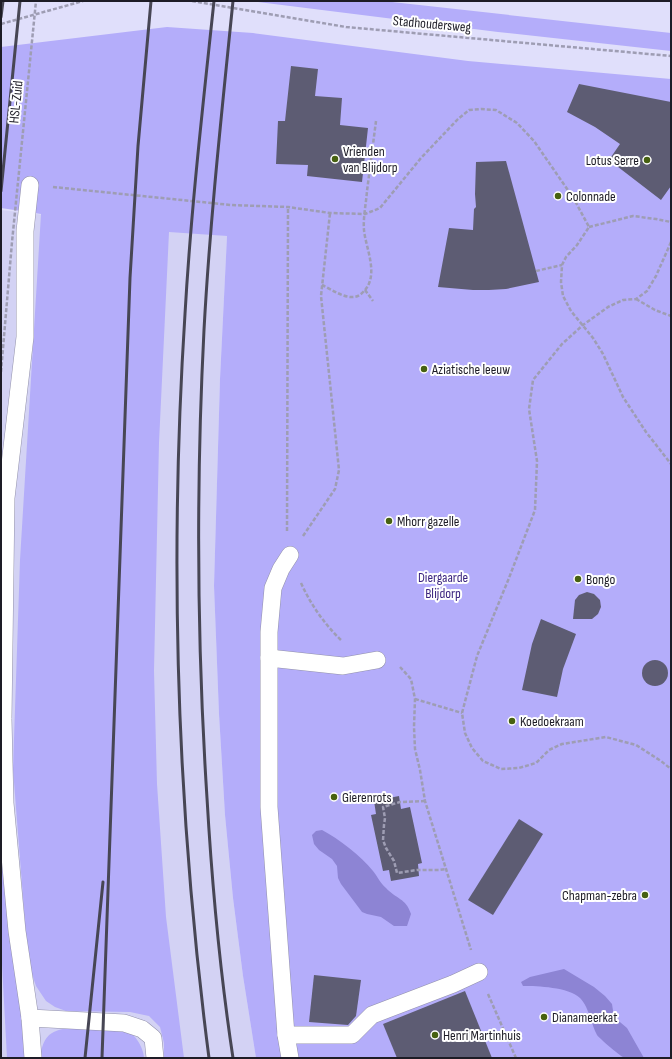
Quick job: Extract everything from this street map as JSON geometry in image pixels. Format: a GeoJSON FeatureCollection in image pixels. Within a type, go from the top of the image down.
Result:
{"type":"FeatureCollection","features":[{"type":"Feature","properties":{"kind":"lane"},"geometry":{"type":"LineString","coordinates":[[23,184],[26,231],[26,337],[6,498],[3,719],[5,803],[17,931],[30,1018],[32,1058]]}},
{"type":"Feature","properties":{"kind":"lane"},"geometry":{"type":"LineString","coordinates":[[290,555],[281,569],[273,588],[269,632],[269,807],[286,1035],[290,1058]]}},
{"type":"Feature","properties":{"kind":"lane"},"geometry":{"type":"LineString","coordinates":[[269,658],[343,666],[377,660]]}},
{"type":"Feature","properties":{"kind":"lane"},"geometry":{"type":"LineString","coordinates":[[286,1035],[352,1035],[372,1015],[453,984],[478,972]]}},
{"type":"Feature","properties":{"kind":"lane"},"geometry":{"type":"LineString","coordinates":[[30,1018],[124,1023],[142,1029],[154,1038],[156,1050],[155,1058]]}},
{"type":"Feature","properties":{"kind":"path","name":"HSL-Zuid"},"geometry":{"type":"LineString","coordinates":[[1,372],[12,235],[36,1]]}},
{"type":"Feature","properties":{"kind":"path"},"geometry":{"type":"LineString","coordinates":[[1,24],[83,1]]}},
{"type":"Feature","properties":{"kind":"path","name":"Stadhoudersweg"},"geometry":{"type":"LineString","coordinates":[[192,1],[346,26],[671,56]]}},
{"type":"Feature","properties":{"kind":"path"},"geometry":{"type":"LineString","coordinates":[[23,184],[230,205],[288,207],[330,213],[365,214],[380,208],[422,158],[458,119],[469,110],[481,108],[496,110],[517,123],[534,141],[574,199],[589,227]]}},
{"type":"Feature","properties":{"kind":"path"},"geometry":{"type":"LineString","coordinates":[[322,285],[338,294],[355,297],[360,295],[370,284],[370,258],[364,229],[376,121]]}},
{"type":"Feature","properties":{"kind":"path"},"geometry":{"type":"LineString","coordinates":[[290,555],[335,489],[338,480],[339,470],[321,296],[330,213]]}},
{"type":"Feature","properties":{"kind":"path"},"geometry":{"type":"LineString","coordinates":[[671,222],[656,218],[633,216],[589,227],[577,245],[566,257],[562,265],[561,282],[563,296],[571,311],[593,338],[603,354],[627,403],[646,432],[671,464]]}},
{"type":"Feature","properties":{"kind":"path"},"geometry":{"type":"LineString","coordinates":[[671,242],[656,276],[647,291],[636,299],[623,300],[608,307],[583,325],[562,344],[534,380],[529,409],[536,461],[535,510],[477,656],[462,713],[465,733],[472,748],[482,761],[501,769],[519,768],[536,763],[549,750],[562,744],[606,737],[636,745],[671,769]]}},
{"type":"Feature","properties":{"kind":"path"},"geometry":{"type":"LineString","coordinates":[[536,271],[562,265]]}},
{"type":"Feature","properties":{"kind":"path"},"geometry":{"type":"LineString","coordinates":[[365,290],[373,301]]}},
{"type":"Feature","properties":{"kind":"path"},"geometry":{"type":"LineString","coordinates":[[636,299],[655,310],[671,316]]}},
{"type":"Feature","properties":{"kind":"path"},"geometry":{"type":"LineString","coordinates":[[415,699],[462,713]]}},
{"type":"Feature","properties":{"kind":"path"},"geometry":{"type":"LineString","coordinates":[[425,801],[400,802],[383,807],[385,818],[383,840],[394,861],[397,873],[417,870],[447,869]]}},
{"type":"Feature","properties":{"kind":"shaded area"},"geometry":{"type":"Polygon","coordinates":[[[1,210],[227,236],[220,379],[214,586],[225,815],[233,898],[243,976],[256,1058],[1,1058],[1,210]]]}},
{"type":"Feature","properties":{"kind":"shaded area"},"geometry":{"type":"Polygon","coordinates":[[[322,830],[356,854],[368,865],[390,892],[404,902],[411,914],[407,926],[394,926],[381,917],[362,912],[341,884],[338,878],[337,866],[332,859],[319,850],[314,844],[312,835],[316,831],[322,830]]]}},
{"type":"Feature","properties":{"kind":"shaded area"},"geometry":{"type":"Polygon","coordinates":[[[564,969],[594,987],[605,996],[612,1004],[614,1017],[627,1028],[644,1058],[623,1057],[602,1040],[597,1035],[583,1002],[575,994],[561,989],[523,986],[521,982],[530,977],[564,969]]]}},
{"type":"Feature","properties":{"kind":"green space"},"geometry":{"type":"Polygon","coordinates":[[[250,1],[383,1],[671,33],[671,51],[498,32],[250,1]]]}},
{"type":"Feature","properties":{"kind":"green space","name":"Diergaarde Blijdorp"},"geometry":{"type":"Polygon","coordinates":[[[167,27],[253,33],[468,61],[671,79],[671,1058],[256,1058],[243,976],[233,898],[225,815],[214,586],[220,379],[227,236],[169,232],[159,443],[154,671],[157,784],[166,917],[184,1058],[164,1058],[164,1043],[160,1027],[149,1016],[130,1012],[66,1011],[55,1007],[46,1001],[36,986],[28,962],[13,769],[20,560],[41,214],[1,208],[1,47],[167,27]]]}},
{"type":"Feature","properties":{"kind":"green space"},"geometry":{"type":"Polygon","coordinates":[[[1,804],[25,1058],[7,1058],[2,964],[1,804]]]}},
{"type":"Feature","properties":{"kind":"green space"},"geometry":{"type":"Polygon","coordinates":[[[68,1028],[118,1028],[126,1030],[133,1034],[144,1054],[144,1058],[40,1058],[45,1040],[49,1035],[68,1028]]]}},
{"type":"Feature","properties":{"kind":"building"},"geometry":{"type":"Polygon","coordinates":[[[291,66],[318,69],[315,96],[342,98],[340,125],[368,128],[362,182],[307,176],[308,165],[276,164],[278,121],[285,121],[291,66]]]}},
{"type":"Feature","properties":{"kind":"building"},"geometry":{"type":"Polygon","coordinates":[[[579,84],[671,102],[671,186],[661,200],[609,160],[620,144],[595,127],[567,112],[579,84]]]}},
{"type":"Feature","properties":{"kind":"building"},"geometry":{"type":"Polygon","coordinates":[[[506,161],[539,282],[506,289],[489,290],[438,287],[449,228],[473,230],[474,209],[476,207],[476,162],[506,161]]]}},
{"type":"Feature","properties":{"kind":"building"},"geometry":{"type":"Polygon","coordinates":[[[587,592],[594,594],[600,600],[601,607],[598,614],[592,619],[573,619],[575,600],[579,595],[587,592]]]}},
{"type":"Feature","properties":{"kind":"building"},"geometry":{"type":"Polygon","coordinates":[[[541,619],[576,634],[563,669],[557,697],[522,690],[532,644],[541,619]]]}},
{"type":"Feature","properties":{"kind":"building"},"geometry":{"type":"Polygon","coordinates":[[[655,660],[665,663],[668,673],[665,683],[655,686],[645,683],[642,673],[645,663],[655,660]]]}},
{"type":"Feature","properties":{"kind":"building"},"geometry":{"type":"Polygon","coordinates":[[[399,796],[401,809],[410,807],[422,863],[418,864],[419,876],[391,881],[389,870],[383,871],[371,815],[376,814],[374,801],[399,796]]]}},
{"type":"Feature","properties":{"kind":"building"},"geometry":{"type":"Polygon","coordinates":[[[519,819],[543,834],[493,915],[468,900],[519,819]]]}},
{"type":"Feature","properties":{"kind":"building"},"geometry":{"type":"Polygon","coordinates":[[[314,975],[361,980],[356,1016],[348,1025],[309,1022],[314,975]]]}},
{"type":"Feature","properties":{"kind":"building","name":"Henri Martinhuis"},"geometry":{"type":"Polygon","coordinates":[[[465,991],[492,1058],[397,1058],[383,1024],[465,991]]]}},
{"type":"Feature","properties":{"kind":"railway"},"geometry":{"type":"LineString","coordinates":[[1,17],[3,1]]}},
{"type":"Feature","properties":{"kind":"railway"},"geometry":{"type":"LineString","coordinates":[[1,191],[20,1]]}},
{"type":"Feature","properties":{"kind":"railway"},"geometry":{"type":"LineString","coordinates":[[102,1058],[130,278],[138,146],[151,1]]}},
{"type":"Feature","properties":{"kind":"railway"},"geometry":{"type":"LineString","coordinates":[[209,1058],[198,966],[183,780],[177,594],[180,407],[185,314],[198,157],[214,1]]}},
{"type":"Feature","properties":{"kind":"railway"},"geometry":{"type":"LineString","coordinates":[[233,1],[213,206],[204,330],[201,389],[199,506],[201,681],[209,831],[220,961],[233,1058]]}},
{"type":"Feature","properties":{"kind":"railway"},"geometry":{"type":"LineString","coordinates":[[85,1058],[103,882]]}},
{"type":"Feature","properties":{"kind":"place","name":"Vrienden van Blijdorp"},"geometry":{"type":"Point","coordinates":[335,159]}},
{"type":"Feature","properties":{"kind":"place","name":"Lotus Serre"},"geometry":{"type":"Point","coordinates":[647,160]}},
{"type":"Feature","properties":{"kind":"place","name":"Colonnade"},"geometry":{"type":"Point","coordinates":[558,196]}},
{"type":"Feature","properties":{"kind":"place","name":"Aziatische leeuw"},"geometry":{"type":"Point","coordinates":[424,369]}},
{"type":"Feature","properties":{"kind":"place","name":"Mhorr gazelle"},"geometry":{"type":"Point","coordinates":[389,521]}},
{"type":"Feature","properties":{"kind":"place","name":"Bongo"},"geometry":{"type":"Point","coordinates":[578,579]}},
{"type":"Feature","properties":{"kind":"place","name":"Koedoekraam"},"geometry":{"type":"Point","coordinates":[512,721]}},
{"type":"Feature","properties":{"kind":"place","name":"Gierenrots"},"geometry":{"type":"Point","coordinates":[334,797]}},
{"type":"Feature","properties":{"kind":"place","name":"Chapman-zebra"},"geometry":{"type":"Point","coordinates":[645,895]}},
{"type":"Feature","properties":{"kind":"place","name":"Dianameerkat"},"geometry":{"type":"Point","coordinates":[544,1017]}},
{"type":"Feature","properties":{"kind":"place","name":"Henri Martinhuis"},"geometry":{"type":"Point","coordinates":[435,1035]}}]}
